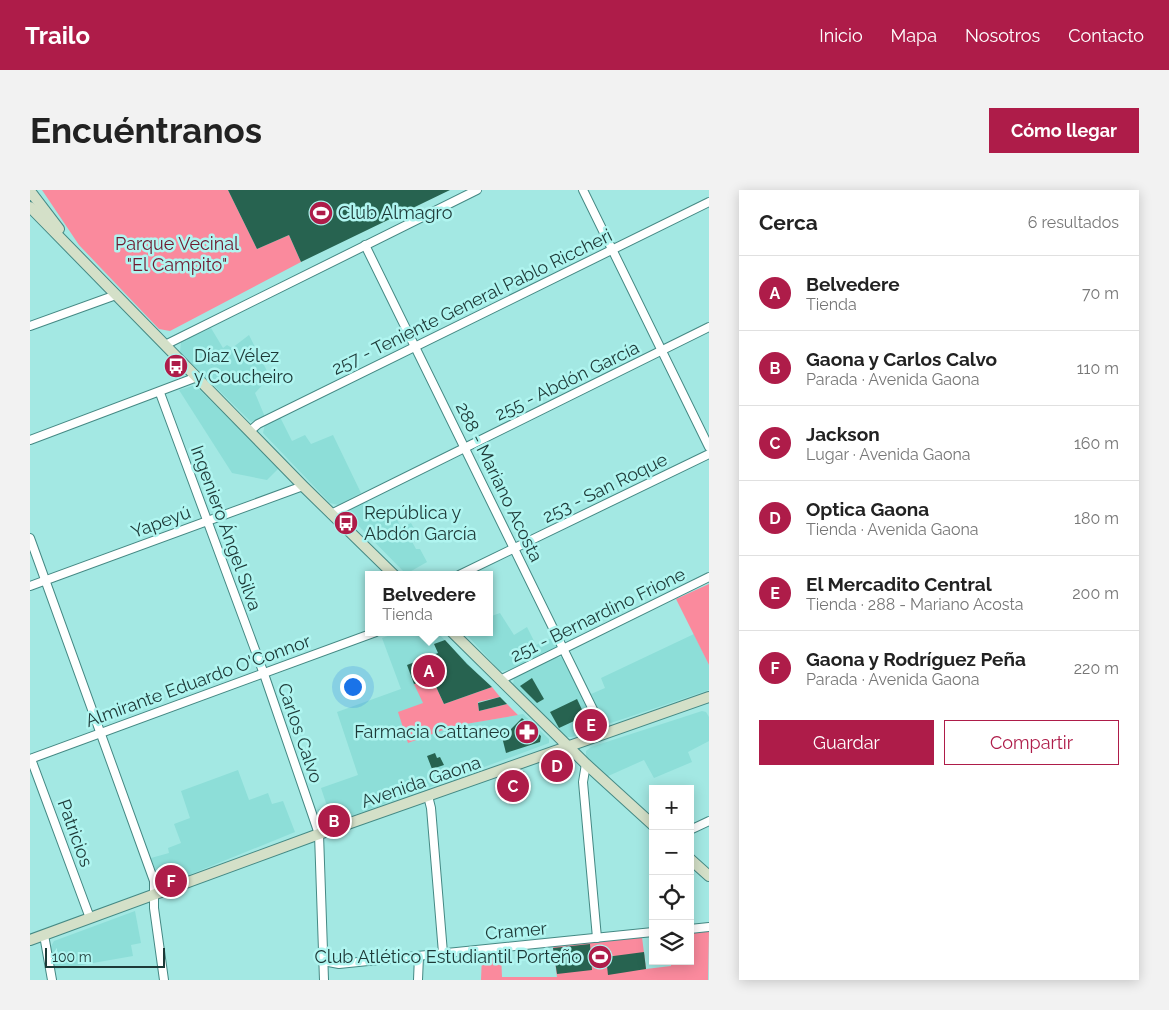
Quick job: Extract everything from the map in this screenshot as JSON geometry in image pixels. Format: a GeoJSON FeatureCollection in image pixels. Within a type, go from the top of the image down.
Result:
{"type":"FeatureCollection","features":[{"type":"Feature","properties":{"kind":"main road"},"geometry":{"type":"LineString","coordinates":[[30,191],[82,259]]}},
{"type":"Feature","properties":{"kind":"main road"},"geometry":{"type":"LineString","coordinates":[[30,207],[303,486],[390,571]]}},
{"type":"Feature","properties":{"kind":"main road"},"geometry":{"type":"LineString","coordinates":[[456,636],[586,764],[649,821]]}},
{"type":"Feature","properties":{"kind":"main road","name":"Avenida Gaona"},"geometry":{"type":"LineString","coordinates":[[30,940],[319,834],[708,700]]}},
{"type":"Feature","properties":{"kind":"main road"},"geometry":{"type":"LineString","coordinates":[[694,863],[709,876]]}},
{"type":"Feature","properties":{"kind":"street"},"geometry":{"type":"LineString","coordinates":[[165,345],[477,190]]}},
{"type":"Feature","properties":{"kind":"street"},"geometry":{"type":"LineString","coordinates":[[583,190],[709,447]]}},
{"type":"Feature","properties":{"kind":"street","name":"257 - Teniente General Pablo Riccheri"},"geometry":{"type":"LineString","coordinates":[[250,431],[258,424],[709,202]]}},
{"type":"Feature","properties":{"kind":"street","name":"288 - Mariano Acosta"},"geometry":{"type":"LineString","coordinates":[[365,245],[515,547],[605,734]]}},
{"type":"Feature","properties":{"kind":"street"},"geometry":{"type":"LineString","coordinates":[[30,326],[116,295]]}},
{"type":"Feature","properties":{"kind":"street","name":"255 - Abdón García"},"geometry":{"type":"LineString","coordinates":[[331,514],[709,327]]}},
{"type":"Feature","properties":{"kind":"street"},"geometry":{"type":"LineString","coordinates":[[30,440],[160,393],[197,377]]}},
{"type":"Feature","properties":{"kind":"street","name":"Ingeniero Ángel Silva"},"geometry":{"type":"LineString","coordinates":[[160,393],[264,674]]}},
{"type":"Feature","properties":{"kind":"street","name":"253 - San Roque"},"geometry":{"type":"LineString","coordinates":[[467,571],[709,454]]}},
{"type":"Feature","properties":{"kind":"street","name":"Yapeyú"},"geometry":{"type":"LineString","coordinates":[[30,586],[303,486]]}},
{"type":"Feature","properties":{"kind":"street"},"geometry":{"type":"LineString","coordinates":[[30,538],[154,881],[154,908],[164,980]]}},
{"type":"Feature","properties":{"kind":"street","name":"251 - Bernardino Frione"},"geometry":{"type":"LineString","coordinates":[[500,680],[709,577]]}},
{"type":"Feature","properties":{"kind":"street","name":"Almirante Eduardo O'Connor"},"geometry":{"type":"LineString","coordinates":[[30,759],[365,636]]}},
{"type":"Feature","properties":{"kind":"street","name":"Carlos Calvo"},"geometry":{"type":"LineString","coordinates":[[264,674],[319,834],[324,980]]}},
{"type":"Feature","properties":{"kind":"street","name":"Patricios"},"geometry":{"type":"LineString","coordinates":[[30,759],[90,918]]}},
{"type":"Feature","properties":{"kind":"street"},"geometry":{"type":"LineString","coordinates":[[586,764],[583,782],[597,938]]}},
{"type":"Feature","properties":{"kind":"street"},"geometry":{"type":"LineString","coordinates":[[428,796],[432,808],[442,953]]}},
{"type":"Feature","properties":{"kind":"street"},"geometry":{"type":"LineString","coordinates":[[694,828],[709,821]]}},
{"type":"Feature","properties":{"kind":"street"},"geometry":{"type":"LineString","coordinates":[[694,928],[709,927]]}},
{"type":"Feature","properties":{"kind":"street","name":"Cramer"},"geometry":{"type":"LineString","coordinates":[[323,961],[338,964],[649,932]]}},
{"type":"Feature","properties":{"kind":"street"},"geometry":{"type":"LineString","coordinates":[[44,935],[52,980]]}},
{"type":"Feature","properties":{"kind":"street"},"geometry":{"type":"LineString","coordinates":[[418,980],[419,956]]}},
{"type":"Feature","properties":{"kind":"shaded area"},"geometry":{"type":"Polygon","coordinates":[[[211,328],[223,348],[227,345],[232,348],[249,335],[270,377],[255,393],[265,417],[251,422],[180,352],[181,342],[211,328]]]}},
{"type":"Feature","properties":{"kind":"shaded area"},"geometry":{"type":"Polygon","coordinates":[[[192,386],[198,388],[279,468],[267,480],[232,473],[179,390],[192,386]]]}},
{"type":"Feature","properties":{"kind":"shaded area"},"geometry":{"type":"Polygon","coordinates":[[[280,417],[292,441],[305,435],[311,444],[333,435],[361,493],[338,505],[330,503],[263,433],[265,424],[280,417]]]}},
{"type":"Feature","properties":{"kind":"shaded area"},"geometry":{"type":"Polygon","coordinates":[[[366,499],[374,515],[384,510],[388,518],[395,515],[401,528],[411,523],[416,532],[409,536],[416,549],[420,549],[427,562],[411,571],[403,571],[349,516],[350,510],[366,499]]]}},
{"type":"Feature","properties":{"kind":"shaded area"},"geometry":{"type":"Polygon","coordinates":[[[500,613],[514,635],[527,627],[536,645],[554,637],[555,650],[509,670],[500,671],[468,636],[493,636],[493,616],[500,613]]]}},
{"type":"Feature","properties":{"kind":"shaded area"},"geometry":{"type":"Polygon","coordinates":[[[694,634],[709,665],[709,690],[611,723],[603,720],[591,694],[605,688],[601,678],[694,634]]]}},
{"type":"Feature","properties":{"kind":"shaded area"},"geometry":{"type":"Polygon","coordinates":[[[388,636],[441,636],[476,672],[436,687],[432,678],[408,743],[454,726],[523,714],[549,739],[549,743],[330,824],[325,824],[320,819],[317,810],[327,806],[321,788],[358,775],[337,712],[401,689],[382,638],[388,636]]]}},
{"type":"Feature","properties":{"kind":"shaded area"},"geometry":{"type":"Polygon","coordinates":[[[562,657],[597,724],[593,730],[572,737],[564,737],[513,684],[514,678],[554,658],[562,657]]]}},
{"type":"Feature","properties":{"kind":"shaded area"},"geometry":{"type":"Polygon","coordinates":[[[702,711],[706,712],[709,717],[709,741],[688,752],[692,762],[654,778],[644,760],[606,777],[586,756],[586,751],[591,747],[702,711]]]}},
{"type":"Feature","properties":{"kind":"shaded area"},"geometry":{"type":"Polygon","coordinates":[[[238,770],[249,800],[268,793],[272,804],[283,801],[295,832],[167,884],[160,883],[151,858],[169,853],[168,848],[181,843],[174,824],[190,818],[181,791],[238,770]]]}},
{"type":"Feature","properties":{"kind":"shaded area"},"geometry":{"type":"Polygon","coordinates":[[[135,911],[141,943],[131,945],[133,956],[53,970],[50,948],[54,941],[135,911]]]}},
{"type":"Feature","properties":{"kind":"green space","name":"Parque Vecinal \"El Campito\""},"geometry":{"type":"Polygon","coordinates":[[[42,190],[228,190],[257,249],[289,235],[301,262],[170,331],[159,329],[79,245],[42,190]]]}},
{"type":"Feature","properties":{"kind":"green space"},"geometry":{"type":"Polygon","coordinates":[[[709,584],[709,665],[676,599],[709,584]]]}},
{"type":"Feature","properties":{"kind":"green space"},"geometry":{"type":"Polygon","coordinates":[[[432,678],[444,704],[492,687],[500,697],[478,702],[479,711],[507,704],[518,715],[454,726],[408,743],[398,712],[423,703],[414,684],[432,678]]]}},
{"type":"Feature","properties":{"kind":"green space","name":"Club Atlético Estudiantil Porteño"},"geometry":{"type":"Polygon","coordinates":[[[709,931],[708,980],[481,980],[482,955],[501,953],[502,977],[557,977],[553,946],[642,937],[646,969],[671,965],[694,965],[694,933],[709,931]]]}},
{"type":"Feature","properties":{"kind":"building","name":"Club Almagro"},"geometry":{"type":"Polygon","coordinates":[[[228,190],[450,190],[301,262],[289,235],[257,249],[228,190]]]}},
{"type":"Feature","properties":{"kind":"building"},"geometry":{"type":"Polygon","coordinates":[[[445,640],[492,687],[444,704],[432,678],[414,684],[407,665],[438,653],[434,644],[445,640]]]}},
{"type":"Feature","properties":{"kind":"building"},"geometry":{"type":"Polygon","coordinates":[[[532,678],[544,699],[537,703],[520,686],[532,678]]]}},
{"type":"Feature","properties":{"kind":"building"},"geometry":{"type":"Polygon","coordinates":[[[500,697],[507,704],[479,711],[478,703],[500,697]]]}},
{"type":"Feature","properties":{"kind":"building"},"geometry":{"type":"Polygon","coordinates":[[[577,699],[585,716],[559,728],[550,712],[577,699]]]}},
{"type":"Feature","properties":{"kind":"building"},"geometry":{"type":"Polygon","coordinates":[[[522,718],[541,736],[540,742],[506,753],[501,733],[509,731],[522,718]]]}},
{"type":"Feature","properties":{"kind":"building"},"geometry":{"type":"Polygon","coordinates":[[[435,753],[437,758],[440,757],[444,765],[432,769],[427,756],[435,753]]]}},
{"type":"Feature","properties":{"kind":"building"},"geometry":{"type":"Polygon","coordinates":[[[561,759],[573,766],[574,773],[554,775],[553,761],[561,759]]]}},
{"type":"Feature","properties":{"kind":"building"},"geometry":{"type":"Polygon","coordinates":[[[524,771],[526,792],[501,795],[500,780],[524,771]]]}},
{"type":"Feature","properties":{"kind":"building"},"geometry":{"type":"Polygon","coordinates":[[[590,944],[592,970],[557,974],[553,948],[590,944]]]}},
{"type":"Feature","properties":{"kind":"building"},"geometry":{"type":"Polygon","coordinates":[[[644,952],[646,969],[608,975],[606,957],[644,952]]]}},
{"type":"Feature","properties":{"kind":"place","name":"Club Almagro"},"geometry":{"type":"Point","coordinates":[321,213]}},
{"type":"Feature","properties":{"kind":"place","name":"Díaz Vélez y Coucheiro"},"geometry":{"type":"Point","coordinates":[176,366]}},
{"type":"Feature","properties":{"kind":"place","name":"República y Abdón García"},"geometry":{"type":"Point","coordinates":[346,523]}},
{"type":"Feature","properties":{"kind":"place","name":"Belvedere"},"geometry":{"type":"Point","coordinates":[429,671]}},
{"type":"Feature","properties":{"kind":"place","name":"El Mercadito Central"},"geometry":{"type":"Point","coordinates":[591,725]}},
{"type":"Feature","properties":{"kind":"place","name":"Farmacia Cattaneo"},"geometry":{"type":"Point","coordinates":[527,732]}},
{"type":"Feature","properties":{"kind":"place","name":"Optica Gaona"},"geometry":{"type":"Point","coordinates":[557,766]}},
{"type":"Feature","properties":{"kind":"place","name":"Jackson"},"geometry":{"type":"Point","coordinates":[513,786]}},
{"type":"Feature","properties":{"kind":"place","name":"Gaona y Carlos Calvo"},"geometry":{"type":"Point","coordinates":[334,821]}},
{"type":"Feature","properties":{"kind":"place","name":"Gaona y Rodríguez Peña"},"geometry":{"type":"Point","coordinates":[171,881]}},
{"type":"Feature","properties":{"kind":"place","name":"Club Atlético Estudiantil Porteño"},"geometry":{"type":"Point","coordinates":[600,957]}}]}
